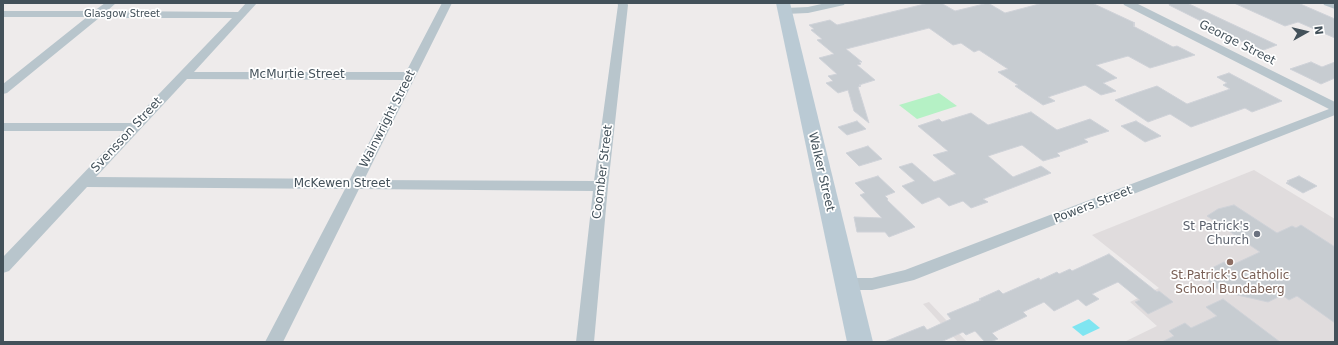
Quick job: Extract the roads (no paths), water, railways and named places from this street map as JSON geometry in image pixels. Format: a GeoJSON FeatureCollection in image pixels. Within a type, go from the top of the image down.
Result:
{"type":"FeatureCollection","features":[{"type":"Feature","properties":{"kind":"main road","name":"Walker Street"},"geometry":{"type":"LineString","coordinates":[[784,7],[860,342]]}},
{"type":"Feature","properties":{"kind":"street"},"geometry":{"type":"LineString","coordinates":[[3,90],[111,3]]}},
{"type":"Feature","properties":{"kind":"street","name":"Svensson Street"},"geometry":{"type":"LineString","coordinates":[[3,267],[252,3]]}},
{"type":"Feature","properties":{"kind":"street","name":"Wainwright Street"},"geometry":{"type":"LineString","coordinates":[[274,342],[447,3]]}},
{"type":"Feature","properties":{"kind":"street","name":"Coomber Street"},"geometry":{"type":"LineString","coordinates":[[585,342],[601,186],[623,5],[622,3]]}},
{"type":"Feature","properties":{"kind":"street"},"geometry":{"type":"LineString","coordinates":[[784,7],[808,10],[840,3]]}},
{"type":"Feature","properties":{"kind":"street","name":"George Street"},"geometry":{"type":"LineString","coordinates":[[1128,3],[1335,107]]}},
{"type":"Feature","properties":{"kind":"street"},"geometry":{"type":"LineString","coordinates":[[1328,3],[1335,6]]}},
{"type":"Feature","properties":{"kind":"street","name":"Glasgow Street"},"geometry":{"type":"LineString","coordinates":[[3,14],[241,15]]}},
{"type":"Feature","properties":{"kind":"street","name":"McMurtie Street"},"geometry":{"type":"LineString","coordinates":[[184,75],[410,76]]}},
{"type":"Feature","properties":{"kind":"street","name":"Powers Street"},"geometry":{"type":"LineString","coordinates":[[847,284],[872,284],[889,281],[915,273],[1335,111]]}},
{"type":"Feature","properties":{"kind":"street"},"geometry":{"type":"LineString","coordinates":[[3,127],[134,127]]}},
{"type":"Feature","properties":{"kind":"street","name":"McKewen Street"},"geometry":{"type":"LineString","coordinates":[[82,182],[601,186]]}},
{"type":"Feature","properties":{"kind":"water"},"geometry":{"type":"Polygon","coordinates":[[[1089,319],[1100,328],[1083,336],[1072,327],[1089,319]]]}},
{"type":"Feature","properties":{"kind":"place","name":"St Patrick's Church"},"geometry":{"type":"Point","coordinates":[1257,234]}},
{"type":"Feature","properties":{"kind":"place","name":"St.Patrick's Catholic School Bundaberg"},"geometry":{"type":"Point","coordinates":[1230,262]}}]}
